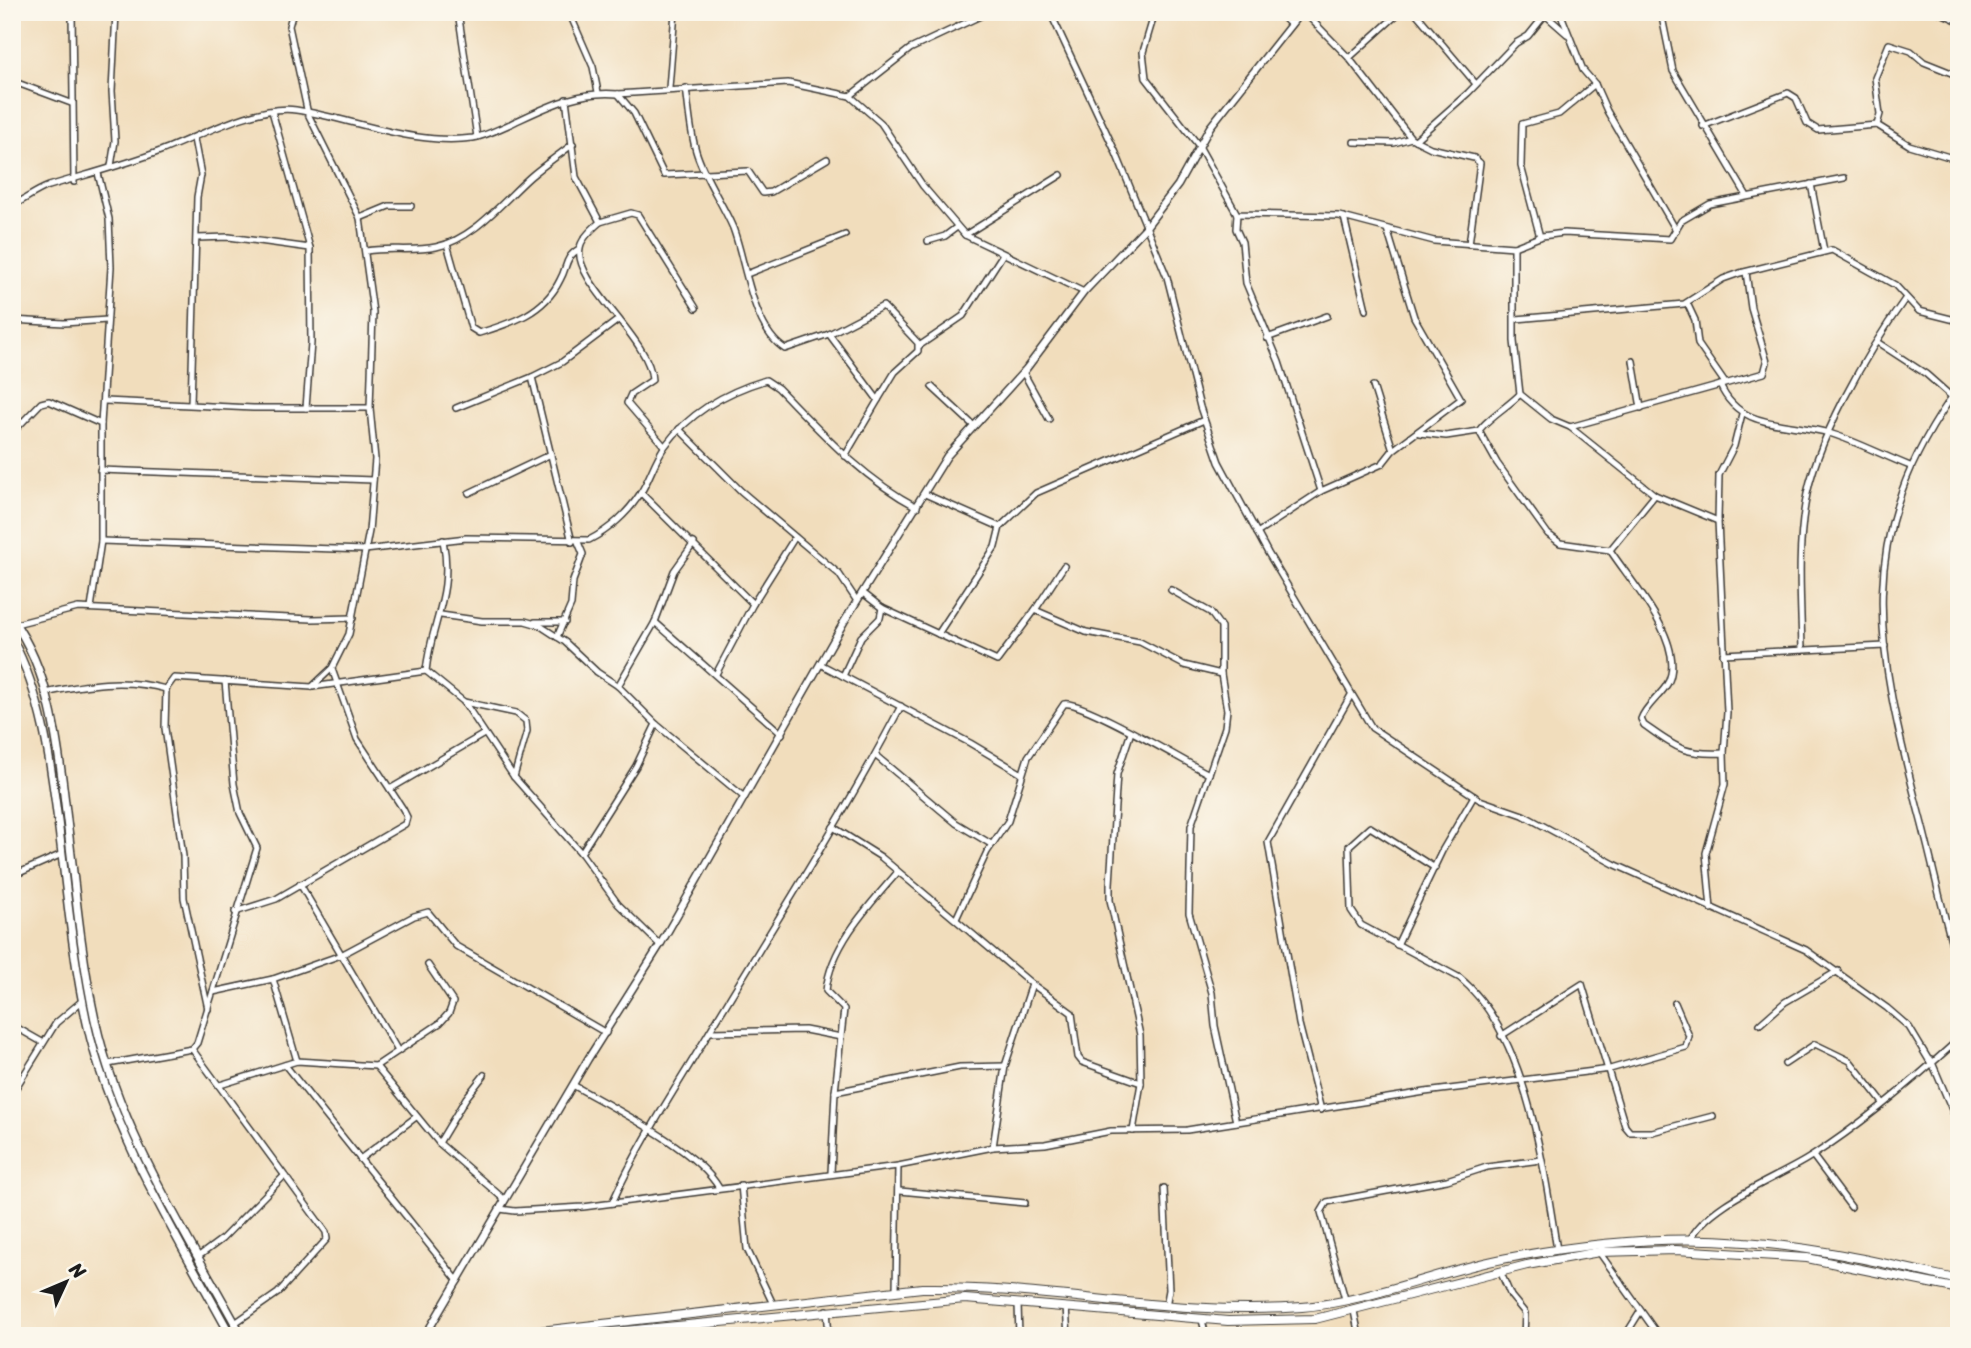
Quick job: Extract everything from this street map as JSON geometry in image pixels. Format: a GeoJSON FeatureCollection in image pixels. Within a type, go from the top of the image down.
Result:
{"type":"FeatureCollection","features":[{"type":"Feature","properties":{"kind":"main road"},"geometry":{"type":"LineString","coordinates":[[14,622],[45,693],[63,785],[96,1021],[108,1064],[130,1123],[242,1336]]}},
{"type":"Feature","properties":{"kind":"main road"},"geometry":{"type":"LineString","coordinates":[[12,639],[27,670],[41,718],[52,775],[83,1000],[98,1067],[119,1121],[231,1336]]}},
{"type":"Feature","properties":{"kind":"main road"},"geometry":{"type":"LineString","coordinates":[[496,1336],[896,1290],[977,1288],[1229,1311],[1305,1307],[1345,1300],[1510,1257],[1603,1244],[1690,1240],[1743,1241],[1818,1250],[1959,1280]]}},
{"type":"Feature","properties":{"kind":"main road"},"geometry":{"type":"LineString","coordinates":[[570,1336],[643,1332],[690,1322],[752,1321],[827,1310],[965,1299],[1254,1323],[1315,1318],[1354,1311],[1500,1270],[1599,1252],[1748,1252],[1807,1258],[1959,1289]]}},
{"type":"Feature","properties":{"kind":"street"},"geometry":{"type":"LineString","coordinates":[[72,12],[74,182]]}},
{"type":"Feature","properties":{"kind":"street"},"geometry":{"type":"LineString","coordinates":[[111,166],[116,141],[112,91],[116,12]]}},
{"type":"Feature","properties":{"kind":"street"},"geometry":{"type":"LineString","coordinates":[[293,12],[289,26],[308,114],[360,218],[373,312],[369,408],[375,458],[365,550],[349,634],[332,668],[312,687]]}},
{"type":"Feature","properties":{"kind":"street"},"geometry":{"type":"LineString","coordinates":[[457,12],[477,137]]}},
{"type":"Feature","properties":{"kind":"street"},"geometry":{"type":"LineString","coordinates":[[569,12],[593,67],[598,92]]}},
{"type":"Feature","properties":{"kind":"street"},"geometry":{"type":"LineString","coordinates":[[669,88],[675,12]]}},
{"type":"Feature","properties":{"kind":"street"},"geometry":{"type":"LineString","coordinates":[[850,96],[910,49],[989,12]]}},
{"type":"Feature","properties":{"kind":"street"},"geometry":{"type":"LineString","coordinates":[[1049,12],[1105,129],[1167,277],[1174,315],[1204,421],[1219,462],[1257,533],[1372,728],[1474,796],[1555,830],[1614,864],[1806,950],[1838,971],[1909,1027],[1931,1061],[1959,1126]]}},
{"type":"Feature","properties":{"kind":"street"},"geometry":{"type":"LineString","coordinates":[[1154,12],[1143,52],[1146,78],[1199,146],[1237,214],[1236,229],[1242,242],[1246,283],[1266,338],[1279,362],[1321,491]]}},
{"type":"Feature","properties":{"kind":"street"},"geometry":{"type":"LineString","coordinates":[[1278,12],[1292,25]]}},
{"type":"Feature","properties":{"kind":"street"},"geometry":{"type":"LineString","coordinates":[[425,1336],[573,1085],[660,944],[857,601],[947,456],[1023,372],[1084,292],[1146,227],[1178,186],[1199,146],[1227,105],[1303,12],[1349,58],[1413,139],[1480,163],[1469,244]]}},
{"type":"Feature","properties":{"kind":"street"},"geometry":{"type":"LineString","coordinates":[[1349,58],[1401,12]]}},
{"type":"Feature","properties":{"kind":"street"},"geometry":{"type":"LineString","coordinates":[[1415,12],[1476,84]]}},
{"type":"Feature","properties":{"kind":"street"},"geometry":{"type":"LineString","coordinates":[[1560,12],[1583,70],[1595,84],[1607,111],[1676,230]]}},
{"type":"Feature","properties":{"kind":"street"},"geometry":{"type":"LineString","coordinates":[[1661,12],[1672,71],[1747,196]]}},
{"type":"Feature","properties":{"kind":"street"},"geometry":{"type":"LineString","coordinates":[[1938,12],[1959,21]]}},
{"type":"Feature","properties":{"kind":"street"},"geometry":{"type":"LineString","coordinates":[[1354,142],[1394,143],[1413,139],[1476,84],[1516,43],[1528,36],[1544,14],[1569,36]]}},
{"type":"Feature","properties":{"kind":"street"},"geometry":{"type":"LineString","coordinates":[[1877,125],[1880,114],[1875,78],[1889,44],[1911,51],[1924,62],[1959,76]]}},
{"type":"Feature","properties":{"kind":"street"},"geometry":{"type":"LineString","coordinates":[[12,80],[71,103]]}},
{"type":"Feature","properties":{"kind":"street"},"geometry":{"type":"LineString","coordinates":[[12,206],[47,187],[74,182],[111,166],[194,139],[251,114],[296,110],[421,136],[477,137],[566,99],[598,92],[618,94],[669,88],[788,83],[850,96],[881,123],[918,180],[965,235],[1084,292]]}},
{"type":"Feature","properties":{"kind":"street"},"geometry":{"type":"LineString","coordinates":[[1540,237],[1521,166],[1522,124],[1559,114],[1595,84]]}},
{"type":"Feature","properties":{"kind":"street"},"geometry":{"type":"LineString","coordinates":[[687,88],[695,149],[704,174],[712,183],[733,230],[755,305],[781,347],[785,349],[829,334],[883,306],[919,346]]}},
{"type":"Feature","properties":{"kind":"street"},"geometry":{"type":"LineString","coordinates":[[1703,126],[1785,93],[1796,98],[1807,123],[1818,130],[1877,125],[1909,145],[1959,160]]}},
{"type":"Feature","properties":{"kind":"street"},"geometry":{"type":"LineString","coordinates":[[618,94],[634,113],[660,173],[671,176],[748,171],[760,191],[771,192],[827,159]]}},
{"type":"Feature","properties":{"kind":"street"},"geometry":{"type":"LineString","coordinates":[[566,99],[576,177],[600,222]]}},
{"type":"Feature","properties":{"kind":"street"},"geometry":{"type":"LineString","coordinates":[[272,111],[310,248],[311,343],[306,408]]}},
{"type":"Feature","properties":{"kind":"street"},"geometry":{"type":"LineString","coordinates":[[191,404],[201,175],[194,139]]}},
{"type":"Feature","properties":{"kind":"street"},"geometry":{"type":"LineString","coordinates":[[366,251],[390,248],[414,250],[447,244],[474,229],[533,175],[573,144]]}},
{"type":"Feature","properties":{"kind":"street"},"geometry":{"type":"LineString","coordinates":[[91,608],[101,541],[101,424],[105,401],[111,267],[109,219],[98,173]]}},
{"type":"Feature","properties":{"kind":"street"},"geometry":{"type":"LineString","coordinates":[[965,235],[1060,175]]}},
{"type":"Feature","properties":{"kind":"street"},"geometry":{"type":"LineString","coordinates":[[1237,214],[1343,217],[1434,241],[1514,247],[1540,237],[1587,233],[1670,239],[1681,221],[1699,209],[1747,196],[1844,178]]}},
{"type":"Feature","properties":{"kind":"street"},"geometry":{"type":"LineString","coordinates":[[1811,184],[1824,251]]}},
{"type":"Feature","properties":{"kind":"street"},"geometry":{"type":"LineString","coordinates":[[360,218],[389,206],[411,206]]}},
{"type":"Feature","properties":{"kind":"street"},"geometry":{"type":"LineString","coordinates":[[447,244],[471,328],[479,333],[516,323],[550,297],[562,278],[567,258],[579,249],[600,222],[631,213],[638,215],[696,308]]}},
{"type":"Feature","properties":{"kind":"street"},"geometry":{"type":"LineString","coordinates":[[1343,217],[1366,310]]}},
{"type":"Feature","properties":{"kind":"street"},"geometry":{"type":"LineString","coordinates":[[928,241],[945,236],[957,227]]}},
{"type":"Feature","properties":{"kind":"street"},"geometry":{"type":"LineString","coordinates":[[1257,533],[1321,491],[1382,464],[1393,450],[1419,433],[1430,419],[1461,399],[1413,317],[1387,229]]}},
{"type":"Feature","properties":{"kind":"street"},"geometry":{"type":"LineString","coordinates":[[747,274],[845,235]]}},
{"type":"Feature","properties":{"kind":"street"},"geometry":{"type":"LineString","coordinates":[[197,238],[229,237],[310,248]]}},
{"type":"Feature","properties":{"kind":"street"},"geometry":{"type":"LineString","coordinates":[[1514,247],[1514,341],[1520,394],[1550,419],[1570,427],[1655,495],[1718,521]]}},
{"type":"Feature","properties":{"kind":"street"},"geometry":{"type":"LineString","coordinates":[[579,249],[586,272],[618,320],[632,335],[652,374],[648,385],[631,394],[627,403],[664,446]]}},
{"type":"Feature","properties":{"kind":"street"},"geometry":{"type":"LineString","coordinates":[[1516,318],[1687,303],[1723,279],[1824,251],[1841,253],[1895,285],[1919,312],[1959,321]]}},
{"type":"Feature","properties":{"kind":"street"},"geometry":{"type":"LineString","coordinates":[[845,456],[895,372],[918,351],[919,346],[963,316],[1003,254]]}},
{"type":"Feature","properties":{"kind":"street"},"geometry":{"type":"LineString","coordinates":[[1570,427],[1764,373],[1767,369],[1746,272]]}},
{"type":"Feature","properties":{"kind":"street"},"geometry":{"type":"LineString","coordinates":[[1802,650],[1800,553],[1805,503],[1828,433],[1877,342],[1905,299]]}},
{"type":"Feature","properties":{"kind":"street"},"geometry":{"type":"LineString","coordinates":[[1687,303],[1695,320],[1698,344],[1722,384],[1727,398],[1742,414],[1784,427],[1828,433],[1910,466]]}},
{"type":"Feature","properties":{"kind":"street"},"geometry":{"type":"LineString","coordinates":[[1266,338],[1327,316]]}},
{"type":"Feature","properties":{"kind":"street"},"geometry":{"type":"LineString","coordinates":[[12,320],[64,323],[107,320]]}},
{"type":"Feature","properties":{"kind":"street"},"geometry":{"type":"LineString","coordinates":[[456,408],[562,362],[618,320]]}},
{"type":"Feature","properties":{"kind":"street"},"geometry":{"type":"LineString","coordinates":[[829,334],[878,400]]}},
{"type":"Feature","properties":{"kind":"street"},"geometry":{"type":"LineString","coordinates":[[1877,342],[1926,374],[1952,397]]}},
{"type":"Feature","properties":{"kind":"street"},"geometry":{"type":"LineString","coordinates":[[1633,361],[1641,408]]}},
{"type":"Feature","properties":{"kind":"street"},"geometry":{"type":"LineString","coordinates":[[1023,372],[1049,419]]}},
{"type":"Feature","properties":{"kind":"street"},"geometry":{"type":"LineString","coordinates":[[532,377],[575,542],[583,554],[573,581],[571,605],[557,637]]}},
{"type":"Feature","properties":{"kind":"street"},"geometry":{"type":"LineString","coordinates":[[101,541],[365,550],[481,538],[575,542],[602,534],[641,493],[664,446],[701,409],[721,397],[766,380],[778,388],[845,456],[887,491],[917,507]]}},
{"type":"Feature","properties":{"kind":"street"},"geometry":{"type":"LineString","coordinates":[[1373,386],[1393,450]]}},
{"type":"Feature","properties":{"kind":"street"},"geometry":{"type":"LineString","coordinates":[[932,387],[973,425]]}},
{"type":"Feature","properties":{"kind":"street"},"geometry":{"type":"LineString","coordinates":[[1959,387],[1910,466],[1889,524],[1884,555],[1882,603],[1891,699],[1959,968]]}},
{"type":"Feature","properties":{"kind":"street"},"geometry":{"type":"LineString","coordinates":[[1479,431],[1482,425],[1507,408],[1520,394]]}},
{"type":"Feature","properties":{"kind":"street"},"geometry":{"type":"LineString","coordinates":[[12,433],[41,403],[49,401],[101,424]]}},
{"type":"Feature","properties":{"kind":"street"},"geometry":{"type":"LineString","coordinates":[[105,401],[369,408]]}},
{"type":"Feature","properties":{"kind":"street"},"geometry":{"type":"LineString","coordinates":[[1711,909],[1706,853],[1725,784],[1727,712],[1718,521],[1719,475],[1734,446],[1742,414]]}},
{"type":"Feature","properties":{"kind":"street"},"geometry":{"type":"LineString","coordinates":[[938,634],[995,547],[1000,527],[1048,486],[1204,421]]}},
{"type":"Feature","properties":{"kind":"street"},"geometry":{"type":"LineString","coordinates":[[679,429],[741,491],[839,574],[857,601]]}},
{"type":"Feature","properties":{"kind":"street"},"geometry":{"type":"LineString","coordinates":[[1419,433],[1446,436],[1479,431]]}},
{"type":"Feature","properties":{"kind":"street"},"geometry":{"type":"LineString","coordinates":[[1479,431],[1548,534],[1560,543],[1609,550],[1661,627],[1671,657],[1668,682],[1644,711],[1641,719],[1644,725],[1679,750],[1692,754],[1724,753]]}},
{"type":"Feature","properties":{"kind":"street"},"geometry":{"type":"LineString","coordinates":[[469,493],[551,454]]}},
{"type":"Feature","properties":{"kind":"street"},"geometry":{"type":"LineString","coordinates":[[100,470],[373,480]]}},
{"type":"Feature","properties":{"kind":"street"},"geometry":{"type":"LineString","coordinates":[[641,493],[753,604]]}},
{"type":"Feature","properties":{"kind":"street"},"geometry":{"type":"LineString","coordinates":[[925,494],[1000,527]]}},
{"type":"Feature","properties":{"kind":"street"},"geometry":{"type":"LineString","coordinates":[[1609,550],[1655,495]]}},
{"type":"Feature","properties":{"kind":"street"},"geometry":{"type":"LineString","coordinates":[[716,674],[753,604],[795,537]]}},
{"type":"Feature","properties":{"kind":"street"},"geometry":{"type":"LineString","coordinates":[[426,671],[430,643],[441,615],[447,565],[443,540]]}},
{"type":"Feature","properties":{"kind":"street"},"geometry":{"type":"LineString","coordinates":[[618,686],[655,622],[674,571],[694,543]]}},
{"type":"Feature","properties":{"kind":"street"},"geometry":{"type":"LineString","coordinates":[[863,593],[882,608],[998,661],[1064,566]]}},
{"type":"Feature","properties":{"kind":"street"},"geometry":{"type":"LineString","coordinates":[[1171,590],[1198,604],[1217,621],[1222,636],[1221,674],[1226,719],[1191,826],[1189,913],[1212,993],[1215,1026],[1236,1122]]}},
{"type":"Feature","properties":{"kind":"street"},"geometry":{"type":"LineString","coordinates":[[14,622],[65,610],[91,608],[312,619],[353,618]]}},
{"type":"Feature","properties":{"kind":"street"},"geometry":{"type":"LineString","coordinates":[[843,676],[861,637],[880,618],[882,608]]}},
{"type":"Feature","properties":{"kind":"street"},"geometry":{"type":"LineString","coordinates":[[1035,610],[1086,632],[1140,642],[1184,666],[1221,674]]}},
{"type":"Feature","properties":{"kind":"street"},"geometry":{"type":"LineString","coordinates":[[441,615],[482,621],[565,622]]}},
{"type":"Feature","properties":{"kind":"street"},"geometry":{"type":"LineString","coordinates":[[525,621],[557,637],[618,686],[656,724],[744,797]]}},
{"type":"Feature","properties":{"kind":"street"},"geometry":{"type":"LineString","coordinates":[[655,622],[782,734]]}},
{"type":"Feature","properties":{"kind":"street"},"geometry":{"type":"LineString","coordinates":[[1723,654],[1885,646]]}},
{"type":"Feature","properties":{"kind":"street"},"geometry":{"type":"LineString","coordinates":[[822,665],[1022,774]]}},
{"type":"Feature","properties":{"kind":"street"},"geometry":{"type":"LineString","coordinates":[[235,912],[276,899],[404,824],[407,817],[357,739],[333,679],[332,668]]}},
{"type":"Feature","properties":{"kind":"street"},"geometry":{"type":"LineString","coordinates":[[208,1009],[184,898],[183,856],[166,738],[166,689],[174,678],[312,687],[338,686],[426,671],[464,702],[514,777],[580,853],[618,904],[660,944]]}},
{"type":"Feature","properties":{"kind":"street"},"geometry":{"type":"LineString","coordinates":[[192,1049],[208,1009],[235,912],[257,848],[240,813],[234,784],[225,681]]}},
{"type":"Feature","properties":{"kind":"street"},"geometry":{"type":"LineString","coordinates":[[45,693],[104,682],[143,683],[166,689]]}},
{"type":"Feature","properties":{"kind":"street"},"geometry":{"type":"LineString","coordinates":[[1321,1110],[1299,1024],[1268,842],[1351,695]]}},
{"type":"Feature","properties":{"kind":"street"},"geometry":{"type":"LineString","coordinates":[[464,702],[516,713],[526,721],[528,725],[514,777]]}},
{"type":"Feature","properties":{"kind":"street"},"geometry":{"type":"LineString","coordinates":[[956,919],[991,844],[1008,821],[1028,757],[1068,702],[1209,774]]}},
{"type":"Feature","properties":{"kind":"street"},"geometry":{"type":"LineString","coordinates":[[613,1201],[650,1130],[833,827],[901,706]]}},
{"type":"Feature","properties":{"kind":"street"},"geometry":{"type":"LineString","coordinates":[[580,853],[636,766],[656,724]]}},
{"type":"Feature","properties":{"kind":"street"},"geometry":{"type":"LineString","coordinates":[[1131,732],[1117,774],[1110,900],[1140,1035],[1141,1083],[1133,1131]]}},
{"type":"Feature","properties":{"kind":"street"},"geometry":{"type":"LineString","coordinates":[[390,789],[484,734]]}},
{"type":"Feature","properties":{"kind":"street"},"geometry":{"type":"LineString","coordinates":[[875,755],[956,823],[991,844]]}},
{"type":"Feature","properties":{"kind":"street"},"geometry":{"type":"LineString","coordinates":[[1397,944],[1434,868],[1474,796]]}},
{"type":"Feature","properties":{"kind":"street"},"geometry":{"type":"LineString","coordinates":[[833,827],[881,858],[1074,1016],[1080,1060],[1141,1083]]}},
{"type":"Feature","properties":{"kind":"street"},"geometry":{"type":"LineString","coordinates":[[1434,868],[1370,827],[1349,846],[1353,916],[1361,925],[1448,970],[1471,988],[1501,1036],[1523,1079],[1557,1250]]}},
{"type":"Feature","properties":{"kind":"street"},"geometry":{"type":"LineString","coordinates":[[12,876],[62,854]]}},
{"type":"Feature","properties":{"kind":"street"},"geometry":{"type":"LineString","coordinates":[[831,1173],[835,1093],[844,1006],[826,991],[828,972],[870,904],[897,873]]}},
{"type":"Feature","properties":{"kind":"street"},"geometry":{"type":"LineString","coordinates":[[300,884],[398,1051]]}},
{"type":"Feature","properties":{"kind":"street"},"geometry":{"type":"LineString","coordinates":[[213,992],[273,979],[341,955],[414,916],[428,912],[456,946],[606,1033]]}},
{"type":"Feature","properties":{"kind":"street"},"geometry":{"type":"LineString","coordinates":[[220,1085],[297,1061],[376,1066],[420,1039],[449,1013],[453,1002],[428,965]]}},
{"type":"Feature","properties":{"kind":"street"},"geometry":{"type":"LineString","coordinates":[[1760,1024],[1785,1002],[1838,971]]}},
{"type":"Feature","properties":{"kind":"street"},"geometry":{"type":"LineString","coordinates":[[273,979],[297,1061]]}},
{"type":"Feature","properties":{"kind":"street"},"geometry":{"type":"LineString","coordinates":[[993,1147],[1004,1066],[1032,984]]}},
{"type":"Feature","properties":{"kind":"street"},"geometry":{"type":"LineString","coordinates":[[1501,1036],[1582,984],[1610,1069],[1625,1126],[1630,1132],[1652,1132],[1713,1116]]}},
{"type":"Feature","properties":{"kind":"street"},"geometry":{"type":"LineString","coordinates":[[12,1094],[56,1023],[83,1000]]}},
{"type":"Feature","properties":{"kind":"street"},"geometry":{"type":"LineString","coordinates":[[500,1209],[515,1211],[583,1207],[898,1166],[993,1147],[1133,1131],[1187,1130],[1523,1079],[1610,1069],[1686,1047],[1689,1036],[1675,1003]]}},
{"type":"Feature","properties":{"kind":"street"},"geometry":{"type":"LineString","coordinates":[[12,1025],[42,1042]]}},
{"type":"Feature","properties":{"kind":"street"},"geometry":{"type":"LineString","coordinates":[[710,1032],[797,1030],[841,1037]]}},
{"type":"Feature","properties":{"kind":"street"},"geometry":{"type":"LineString","coordinates":[[1690,1240],[1705,1220],[1813,1156],[1883,1103],[1956,1041],[1959,1050]]}},
{"type":"Feature","properties":{"kind":"street"},"geometry":{"type":"LineString","coordinates":[[1785,1064],[1815,1044],[1850,1061],[1883,1103]]}},
{"type":"Feature","properties":{"kind":"street"},"geometry":{"type":"LineString","coordinates":[[108,1064],[192,1049]]}},
{"type":"Feature","properties":{"kind":"street"},"geometry":{"type":"LineString","coordinates":[[192,1049],[326,1233],[327,1239],[278,1293],[234,1323]]}},
{"type":"Feature","properties":{"kind":"street"},"geometry":{"type":"LineString","coordinates":[[285,1065],[458,1281]]}},
{"type":"Feature","properties":{"kind":"street"},"geometry":{"type":"LineString","coordinates":[[376,1066],[439,1143],[505,1200]]}},
{"type":"Feature","properties":{"kind":"street"},"geometry":{"type":"LineString","coordinates":[[835,1093],[960,1067],[1004,1066]]}},
{"type":"Feature","properties":{"kind":"street"},"geometry":{"type":"LineString","coordinates":[[439,1143],[466,1098],[484,1075]]}},
{"type":"Feature","properties":{"kind":"street"},"geometry":{"type":"LineString","coordinates":[[573,1085],[650,1130],[703,1167],[719,1188]]}},
{"type":"Feature","properties":{"kind":"street"},"geometry":{"type":"LineString","coordinates":[[360,1159],[416,1117]]}},
{"type":"Feature","properties":{"kind":"street"},"geometry":{"type":"LineString","coordinates":[[1813,1156],[1851,1207]]}},
{"type":"Feature","properties":{"kind":"street"},"geometry":{"type":"LineString","coordinates":[[1345,1300],[1321,1212],[1327,1202],[1447,1180],[1487,1167],[1541,1160]]}},
{"type":"Feature","properties":{"kind":"street"},"geometry":{"type":"LineString","coordinates":[[896,1290],[900,1191],[898,1166]]}},
{"type":"Feature","properties":{"kind":"street"},"geometry":{"type":"LineString","coordinates":[[199,1256],[222,1239],[284,1176]]}},
{"type":"Feature","properties":{"kind":"street"},"geometry":{"type":"LineString","coordinates":[[741,1185],[747,1249],[773,1304]]}},
{"type":"Feature","properties":{"kind":"street"},"geometry":{"type":"LineString","coordinates":[[1164,1188],[1169,1290],[1166,1306]]}},
{"type":"Feature","properties":{"kind":"street"},"geometry":{"type":"LineString","coordinates":[[900,1191],[1026,1203]]}},
{"type":"Feature","properties":{"kind":"street"},"geometry":{"type":"LineString","coordinates":[[1599,1252],[1659,1336]]}},
{"type":"Feature","properties":{"kind":"street"},"geometry":{"type":"LineString","coordinates":[[1500,1270],[1511,1296],[1525,1313],[1524,1336]]}},
{"type":"Feature","properties":{"kind":"street"},"geometry":{"type":"LineString","coordinates":[[1018,1304],[1019,1336]]}},
{"type":"Feature","properties":{"kind":"street"},"geometry":{"type":"LineString","coordinates":[[1066,1307],[1068,1336]]}},
{"type":"Feature","properties":{"kind":"street"},"geometry":{"type":"LineString","coordinates":[[827,1310],[829,1336]]}},
{"type":"Feature","properties":{"kind":"street"},"geometry":{"type":"LineString","coordinates":[[1354,1311],[1359,1336]]}},
{"type":"Feature","properties":{"kind":"street"},"geometry":{"type":"LineString","coordinates":[[1625,1336],[1640,1312]]}},
{"type":"Feature","properties":{"kind":"street"},"geometry":{"type":"LineString","coordinates":[[1202,1320],[1206,1336]]}}]}
